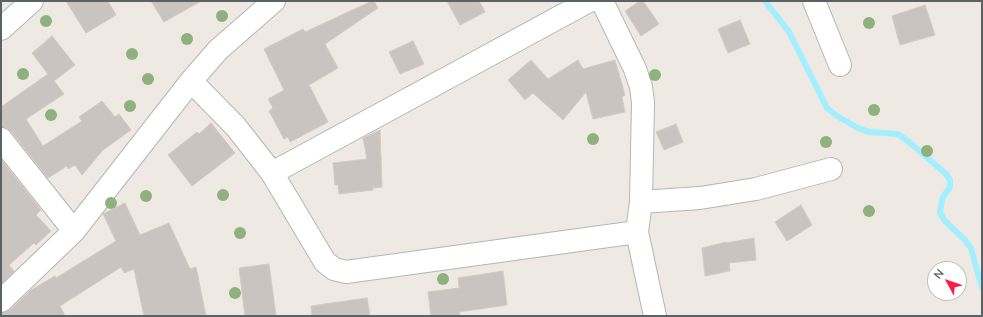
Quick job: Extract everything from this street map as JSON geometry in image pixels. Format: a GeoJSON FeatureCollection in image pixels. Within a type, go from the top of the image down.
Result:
{"type":"FeatureCollection","features":[{"type":"Feature","properties":{"kind":"street"},"geometry":{"type":"LineString","coordinates":[[1,29],[32,1]]}},
{"type":"Feature","properties":{"kind":"street"},"geometry":{"type":"LineString","coordinates":[[1,301],[74,231],[191,81],[218,50],[274,1]]}},
{"type":"Feature","properties":{"kind":"street"},"geometry":{"type":"LineString","coordinates":[[272,173],[589,1]]}},
{"type":"Feature","properties":{"kind":"street"},"geometry":{"type":"LineString","coordinates":[[602,1],[635,70],[640,87],[643,109],[641,202],[637,232],[655,316]]}},
{"type":"Feature","properties":{"kind":"street"},"geometry":{"type":"LineString","coordinates":[[814,1],[840,65]]}},
{"type":"Feature","properties":{"kind":"street"},"geometry":{"type":"LineString","coordinates":[[191,81],[236,127],[272,173],[325,262],[334,269],[346,272],[637,232]]}},
{"type":"Feature","properties":{"kind":"street"},"geometry":{"type":"LineString","coordinates":[[1,139],[74,231]]}},
{"type":"Feature","properties":{"kind":"street"},"geometry":{"type":"LineString","coordinates":[[641,202],[700,198],[756,189],[830,169]]}},
{"type":"Feature","properties":{"kind":"building"},"geometry":{"type":"Polygon","coordinates":[[[66,1],[108,1],[116,15],[86,33],[66,1]]]}},
{"type":"Feature","properties":{"kind":"building"},"geometry":{"type":"Polygon","coordinates":[[[151,1],[201,1],[164,22],[151,1]]]}},
{"type":"Feature","properties":{"kind":"building"},"geometry":{"type":"Polygon","coordinates":[[[374,1],[378,8],[325,44],[338,68],[309,85],[328,122],[290,142],[288,137],[284,139],[269,111],[273,108],[268,99],[284,90],[264,49],[303,29],[305,32],[374,1]]]}},
{"type":"Feature","properties":{"kind":"building"},"geometry":{"type":"Polygon","coordinates":[[[447,1],[479,1],[485,12],[460,25],[447,1]]]}},
{"type":"Feature","properties":{"kind":"building"},"geometry":{"type":"Polygon","coordinates":[[[640,1],[643,1],[659,24],[641,36],[625,11],[640,1]]]}},
{"type":"Feature","properties":{"kind":"building"},"geometry":{"type":"Polygon","coordinates":[[[925,5],[935,35],[900,45],[892,16],[925,5]]]}},
{"type":"Feature","properties":{"kind":"building"},"geometry":{"type":"Polygon","coordinates":[[[740,20],[750,44],[728,53],[718,29],[740,20]]]}},
{"type":"Feature","properties":{"kind":"building"},"geometry":{"type":"Polygon","coordinates":[[[52,36],[75,65],[54,81],[64,94],[26,119],[43,146],[82,121],[79,117],[102,101],[115,117],[119,114],[131,130],[103,150],[82,175],[75,165],[68,169],[67,166],[48,178],[11,131],[1,127],[1,107],[48,74],[32,53],[52,36]]]}},
{"type":"Feature","properties":{"kind":"building"},"geometry":{"type":"Polygon","coordinates":[[[413,41],[424,64],[400,74],[389,52],[413,41]]]}},
{"type":"Feature","properties":{"kind":"building"},"geometry":{"type":"Polygon","coordinates":[[[531,60],[548,79],[578,60],[583,69],[615,60],[625,95],[622,97],[625,112],[593,119],[586,92],[563,120],[533,93],[525,100],[508,80],[531,60]]]}},
{"type":"Feature","properties":{"kind":"building"},"geometry":{"type":"Polygon","coordinates":[[[211,123],[235,153],[192,186],[168,155],[197,132],[199,134],[211,123]]]}},
{"type":"Feature","properties":{"kind":"building"},"geometry":{"type":"Polygon","coordinates":[[[676,124],[683,142],[664,150],[656,132],[676,124]]]}},
{"type":"Feature","properties":{"kind":"building"},"geometry":{"type":"Polygon","coordinates":[[[380,130],[382,187],[374,188],[373,185],[373,190],[339,194],[338,185],[335,185],[333,163],[367,159],[363,138],[380,130]]]}},
{"type":"Feature","properties":{"kind":"building"},"geometry":{"type":"Polygon","coordinates":[[[1,159],[41,210],[36,215],[51,231],[36,245],[34,243],[9,265],[14,271],[1,284],[1,159]]]}},
{"type":"Feature","properties":{"kind":"building"},"geometry":{"type":"Polygon","coordinates":[[[125,203],[140,235],[169,223],[190,269],[196,267],[206,316],[144,316],[134,269],[124,273],[121,267],[60,306],[65,316],[1,316],[1,313],[10,310],[31,290],[55,276],[56,278],[116,241],[103,214],[125,203]]]}},
{"type":"Feature","properties":{"kind":"building"},"geometry":{"type":"Polygon","coordinates":[[[801,205],[812,225],[787,241],[775,222],[801,205]]]}},
{"type":"Feature","properties":{"kind":"building"},"geometry":{"type":"Polygon","coordinates":[[[754,238],[756,260],[729,263],[730,271],[705,276],[702,248],[726,242],[754,238]]]}},
{"type":"Feature","properties":{"kind":"building"},"geometry":{"type":"Polygon","coordinates":[[[269,264],[276,316],[245,316],[239,268],[269,264]]]}},
{"type":"Feature","properties":{"kind":"building"},"geometry":{"type":"Polygon","coordinates":[[[503,271],[507,305],[459,312],[460,316],[431,316],[428,292],[459,288],[458,278],[503,271]]]}},
{"type":"Feature","properties":{"kind":"building"},"geometry":{"type":"Polygon","coordinates":[[[367,298],[370,316],[312,316],[311,306],[367,298]]]}},
{"type":"Feature","properties":{"kind":"waterway"},"geometry":{"type":"LineString","coordinates":[[765,1],[789,32],[827,108],[837,116],[858,128],[869,132],[898,134],[946,174],[950,180],[950,187],[942,199],[940,213],[945,221],[965,240],[971,248],[982,288]]}}]}
